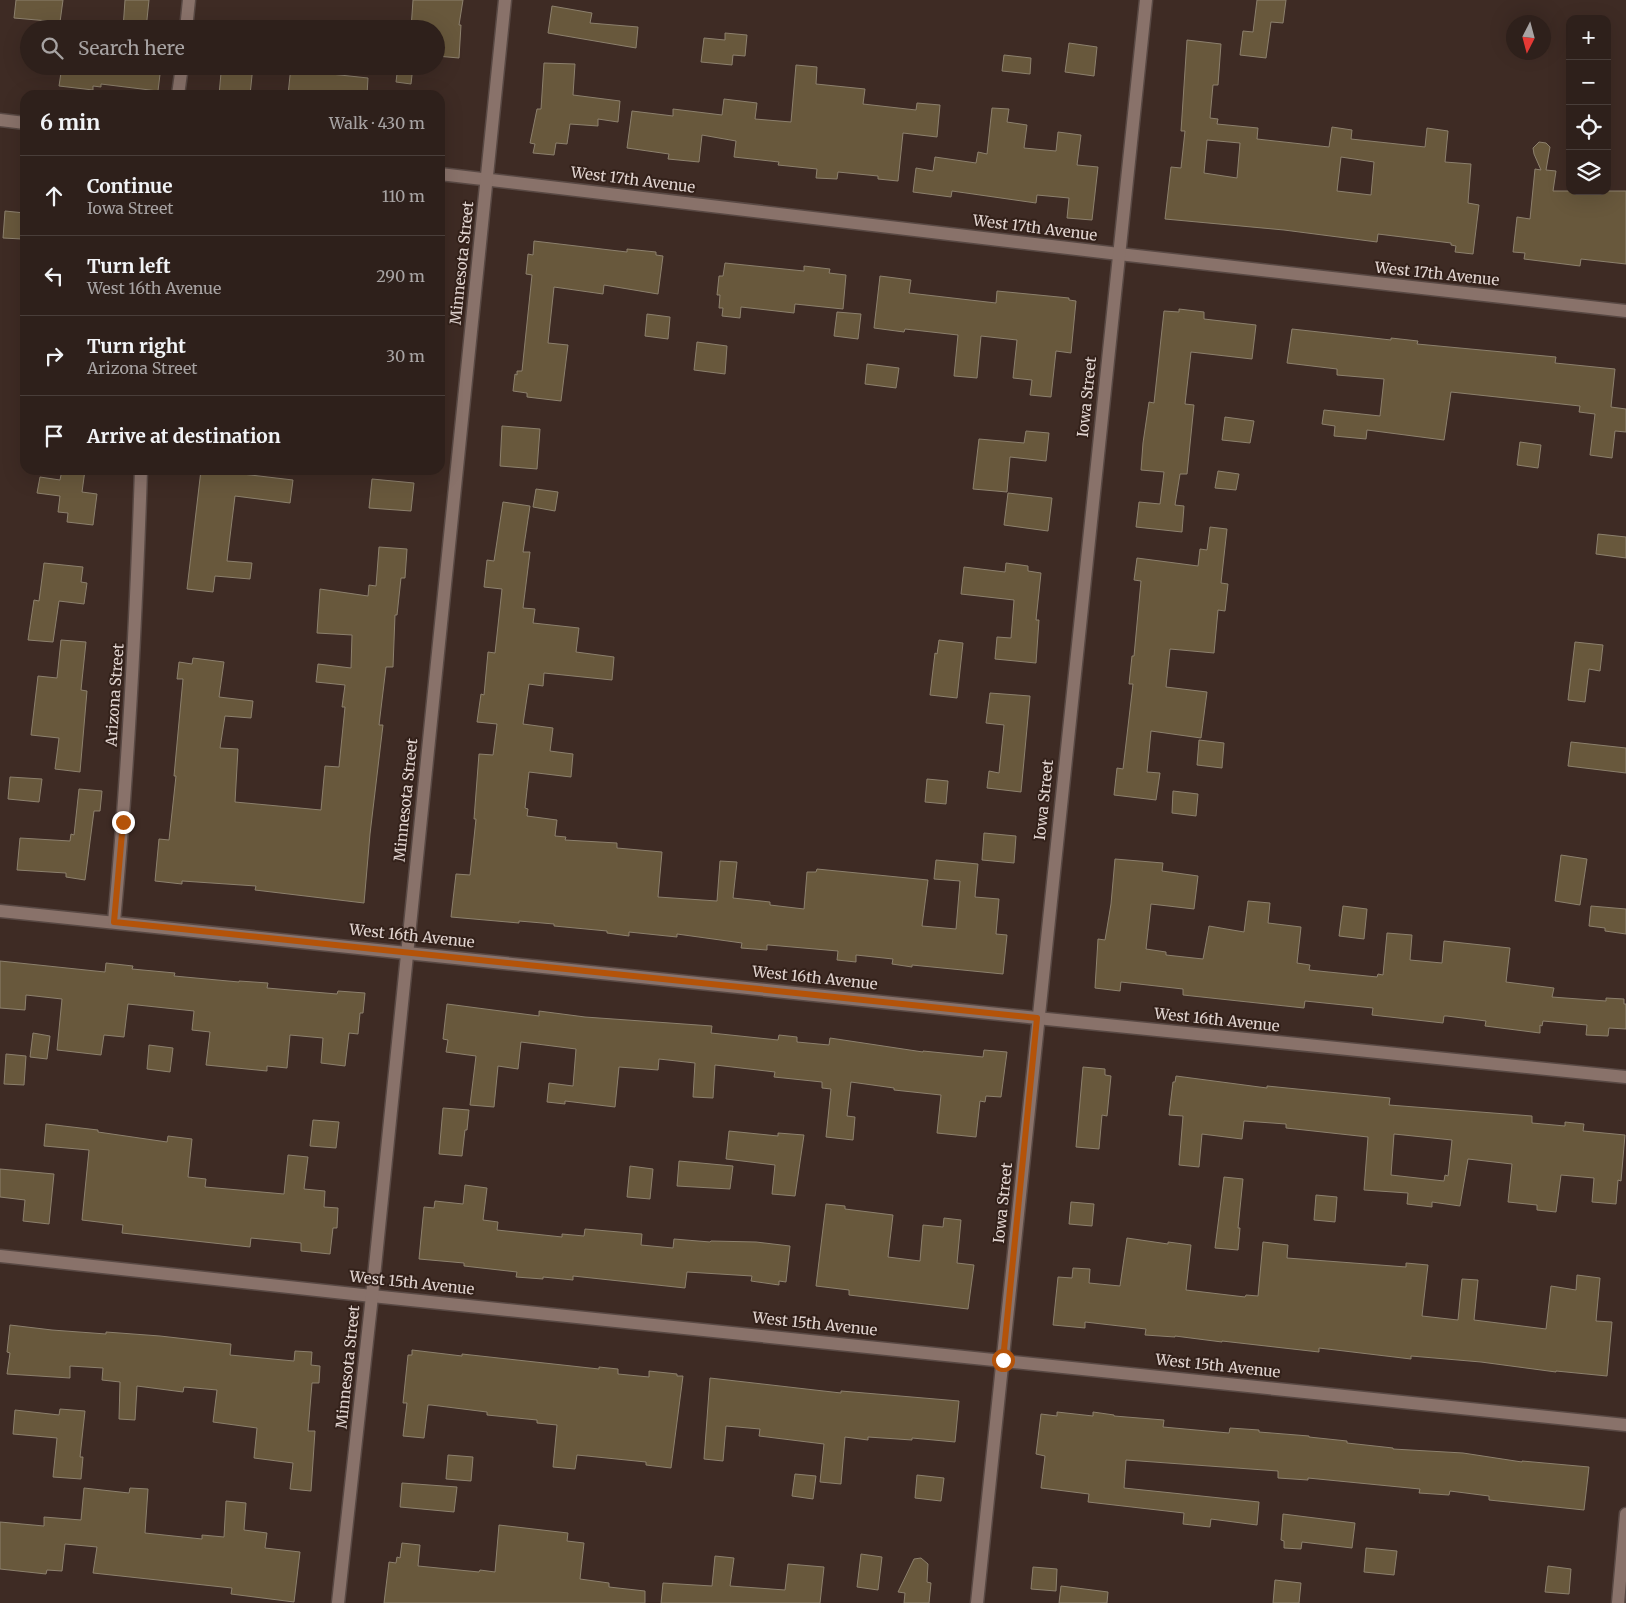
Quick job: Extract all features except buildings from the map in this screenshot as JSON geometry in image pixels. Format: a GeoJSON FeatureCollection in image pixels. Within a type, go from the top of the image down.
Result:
{"type":"FeatureCollection","features":[{"type":"Feature","properties":{"kind":"street"},"geometry":{"type":"LineString","coordinates":[[187,20],[189,0]]}},
{"type":"Feature","properties":{"kind":"street","name":"Minnesota Street"},"geometry":{"type":"LineString","coordinates":[[338,1603],[372,1296],[505,0]]}},
{"type":"Feature","properties":{"kind":"street","name":"Iowa Street"},"geometry":{"type":"LineString","coordinates":[[977,1603],[1037,1018],[1146,0]]}},
{"type":"Feature","properties":{"kind":"street"},"geometry":{"type":"LineString","coordinates":[[179,90],[181,75]]}},
{"type":"Feature","properties":{"kind":"street"},"geometry":{"type":"LineString","coordinates":[[0,120],[20,122]]}},
{"type":"Feature","properties":{"kind":"street","name":"West 17th Avenue"},"geometry":{"type":"LineString","coordinates":[[445,175],[1119,254],[1626,311]]}},
{"type":"Feature","properties":{"kind":"street","name":"Arizona Street"},"geometry":{"type":"LineString","coordinates":[[114,922],[135,645],[141,475]]}},
{"type":"Feature","properties":{"kind":"street","name":"West 16th Avenue"},"geometry":{"type":"LineString","coordinates":[[0,911],[1626,1077]]}},
{"type":"Feature","properties":{"kind":"street","name":"West 15th Avenue"},"geometry":{"type":"LineString","coordinates":[[0,1256],[1626,1425]]}},
{"type":"Feature","properties":{"kind":"street"},"geometry":{"type":"LineString","coordinates":[[1618,1603],[1626,1514]]}},
{"type":"Feature","properties":{"kind":"route"},"geometry":{"type":"LineString","coordinates":[[123,822],[114,922],[1037,1018],[1003,1360]]}}]}
